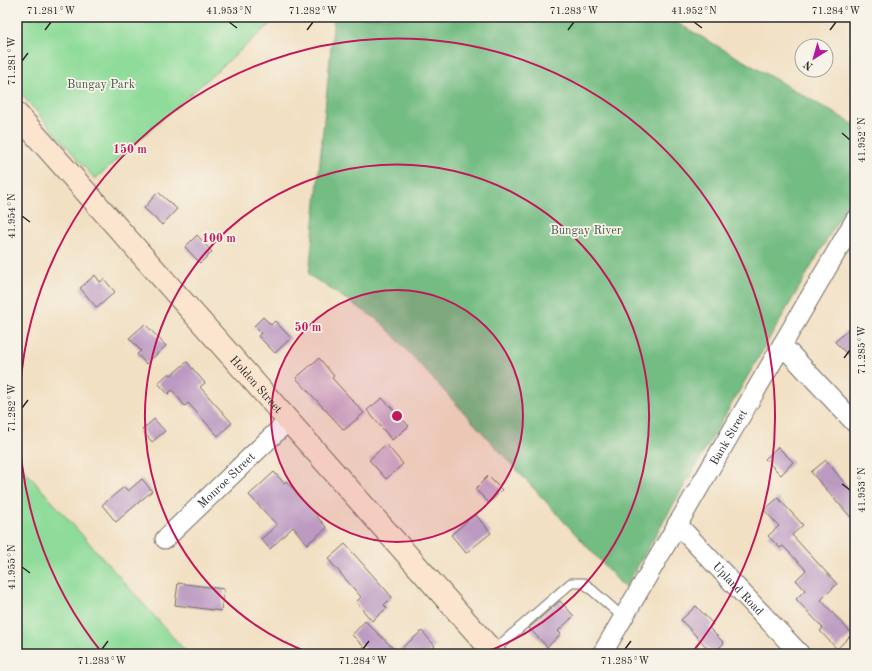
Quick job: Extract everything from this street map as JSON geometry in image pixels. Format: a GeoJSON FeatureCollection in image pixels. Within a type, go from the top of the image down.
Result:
{"type":"FeatureCollection","features":[{"type":"Feature","properties":{"kind":"main road","name":"Holden Street"},"geometry":{"type":"LineString","coordinates":[[17,114],[494,652]]}},
{"type":"Feature","properties":{"kind":"street","name":"Bank Street"},"geometry":{"type":"LineString","coordinates":[[602,654],[855,220]]}},
{"type":"Feature","properties":{"kind":"street"},"geometry":{"type":"LineString","coordinates":[[782,345],[855,423]]}},
{"type":"Feature","properties":{"kind":"street","name":"Monroe Street"},"geometry":{"type":"LineString","coordinates":[[165,539],[288,421]]}},
{"type":"Feature","properties":{"kind":"street","name":"Upland Road"},"geometry":{"type":"LineString","coordinates":[[677,524],[800,654]]}},
{"type":"Feature","properties":{"kind":"lane"},"geometry":{"type":"LineString","coordinates":[[494,652],[571,582],[584,583],[624,618]]}},
{"type":"Feature","properties":{"kind":"green space","name":"Bungay Park"},"geometry":{"type":"Polygon","coordinates":[[[17,17],[278,17],[95,179],[17,89],[17,17]]]}},
{"type":"Feature","properties":{"kind":"green space","name":"Bungay River"},"geometry":{"type":"Polygon","coordinates":[[[334,17],[667,17],[855,125],[855,191],[625,588],[381,322],[309,275],[334,17]]]}},
{"type":"Feature","properties":{"kind":"green space"},"geometry":{"type":"Polygon","coordinates":[[[17,462],[188,654],[17,654],[17,462]]]}},
{"type":"Feature","properties":{"kind":"building"},"geometry":{"type":"Polygon","coordinates":[[[158,192],[177,209],[162,225],[144,208],[158,192]]]}},
{"type":"Feature","properties":{"kind":"building"},"geometry":{"type":"Polygon","coordinates":[[[197,235],[212,252],[200,263],[185,247],[197,235]]]}},
{"type":"Feature","properties":{"kind":"building"},"geometry":{"type":"Polygon","coordinates":[[[95,275],[100,282],[104,279],[115,292],[97,308],[80,288],[95,275]]]}},
{"type":"Feature","properties":{"kind":"building"},"geometry":{"type":"Polygon","coordinates":[[[263,317],[271,325],[275,321],[291,338],[275,353],[258,336],[261,333],[254,326],[263,317]]]}},
{"type":"Feature","properties":{"kind":"building"},"geometry":{"type":"Polygon","coordinates":[[[855,323],[855,362],[835,342],[855,323]]]}},
{"type":"Feature","properties":{"kind":"building"},"geometry":{"type":"Polygon","coordinates":[[[145,324],[166,346],[146,364],[137,354],[141,351],[129,338],[145,324]]]}},
{"type":"Feature","properties":{"kind":"building"},"geometry":{"type":"Polygon","coordinates":[[[319,358],[334,376],[332,378],[364,413],[344,430],[296,378],[319,358]]]}},
{"type":"Feature","properties":{"kind":"building"},"geometry":{"type":"Polygon","coordinates":[[[187,362],[205,383],[200,387],[232,423],[218,436],[188,403],[185,406],[172,390],[168,394],[158,383],[169,373],[171,375],[187,362]]]}},
{"type":"Feature","properties":{"kind":"building"},"geometry":{"type":"Polygon","coordinates":[[[382,398],[409,426],[392,440],[367,410],[382,398]]]}},
{"type":"Feature","properties":{"kind":"building"},"geometry":{"type":"Polygon","coordinates":[[[154,419],[165,431],[152,442],[142,430],[154,419]]]}},
{"type":"Feature","properties":{"kind":"building"},"geometry":{"type":"Polygon","coordinates":[[[386,444],[403,464],[386,479],[369,460],[386,444]]]}},
{"type":"Feature","properties":{"kind":"building"},"geometry":{"type":"Polygon","coordinates":[[[778,447],[793,462],[781,475],[765,459],[778,447]]]}},
{"type":"Feature","properties":{"kind":"building"},"geometry":{"type":"Polygon","coordinates":[[[826,460],[855,496],[855,522],[811,472],[826,460]]]}},
{"type":"Feature","properties":{"kind":"building"},"geometry":{"type":"Polygon","coordinates":[[[274,472],[284,483],[286,481],[327,528],[307,544],[293,527],[270,549],[261,539],[277,525],[249,495],[274,472]]]}},
{"type":"Feature","properties":{"kind":"building"},"geometry":{"type":"Polygon","coordinates":[[[488,476],[502,490],[489,503],[475,489],[488,476]]]}},
{"type":"Feature","properties":{"kind":"building"},"geometry":{"type":"Polygon","coordinates":[[[142,479],[152,491],[116,522],[102,505],[124,487],[128,491],[142,479]]]}},
{"type":"Feature","properties":{"kind":"building"},"geometry":{"type":"Polygon","coordinates":[[[778,498],[803,525],[792,535],[837,584],[821,600],[852,634],[837,649],[820,631],[823,628],[796,599],[805,590],[796,580],[806,570],[783,546],[780,548],[768,536],[779,526],[764,510],[778,498]]]}},
{"type":"Feature","properties":{"kind":"building"},"geometry":{"type":"Polygon","coordinates":[[[475,514],[491,533],[466,553],[451,535],[475,514]]]}},
{"type":"Feature","properties":{"kind":"building"},"geometry":{"type":"Polygon","coordinates":[[[345,544],[392,597],[384,605],[387,608],[372,621],[356,602],[361,597],[328,559],[345,544]]]}},
{"type":"Feature","properties":{"kind":"building"},"geometry":{"type":"Polygon","coordinates":[[[178,583],[224,589],[221,611],[175,605],[178,583]]]}},
{"type":"Feature","properties":{"kind":"building"},"geometry":{"type":"Polygon","coordinates":[[[560,601],[574,616],[558,631],[561,634],[547,647],[529,628],[560,601]]]}},
{"type":"Feature","properties":{"kind":"building"},"geometry":{"type":"Polygon","coordinates":[[[696,606],[713,624],[709,628],[724,643],[713,654],[681,620],[696,606]]]}},
{"type":"Feature","properties":{"kind":"building"},"geometry":{"type":"Polygon","coordinates":[[[365,621],[397,652],[422,631],[435,646],[427,654],[371,654],[352,635],[365,621]]]}}]}
